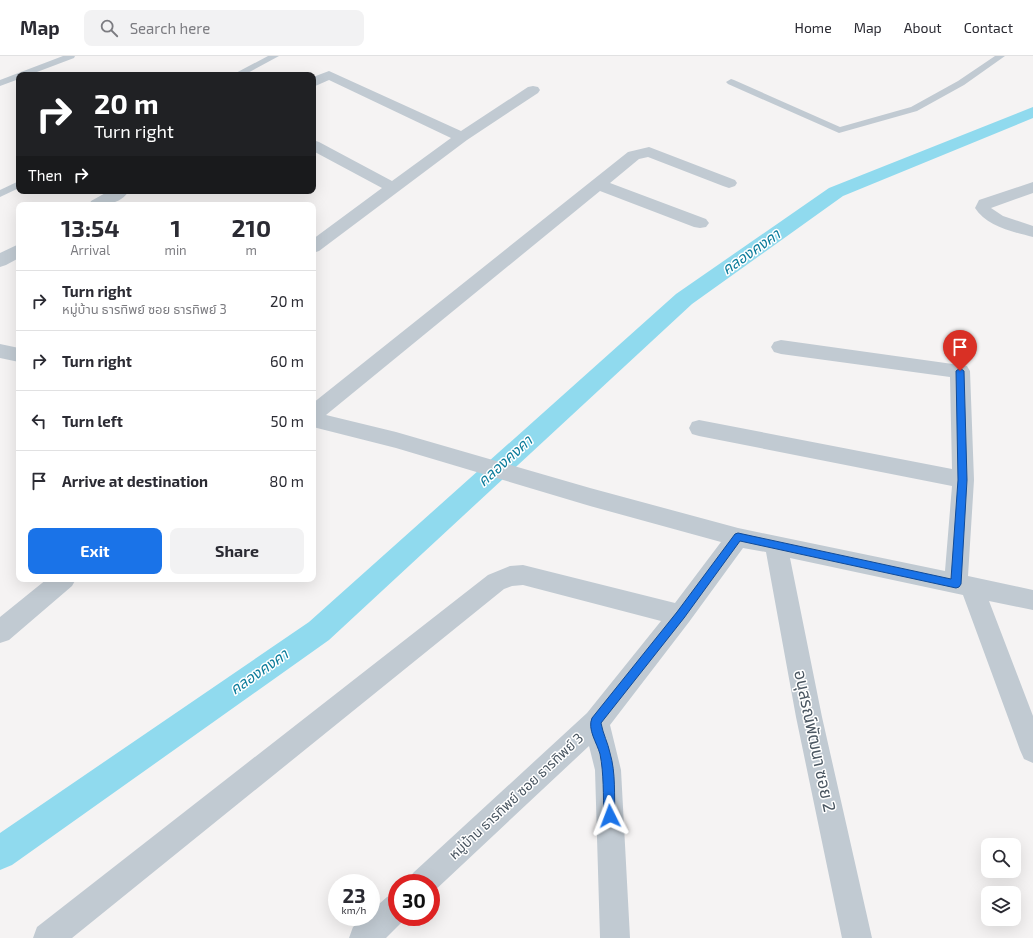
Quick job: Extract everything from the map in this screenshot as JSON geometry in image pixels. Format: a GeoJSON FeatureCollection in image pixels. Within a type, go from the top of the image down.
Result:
{"type":"FeatureCollection","features":[{"type":"Feature","properties":{"kind":"street"},"geometry":{"type":"LineString","coordinates":[[316,82],[329,75],[462,137]]}},
{"type":"Feature","properties":{"kind":"street"},"geometry":{"type":"LineString","coordinates":[[316,245],[462,137],[533,90]]}},
{"type":"Feature","properties":{"kind":"street"},"geometry":{"type":"LineString","coordinates":[[316,147],[394,188]]}},
{"type":"Feature","properties":{"kind":"street"},"geometry":{"type":"LineString","coordinates":[[316,412],[634,155],[649,152],[729,183]]}},
{"type":"Feature","properties":{"kind":"street"},"geometry":{"type":"LineString","coordinates":[[598,184],[700,223]]}},
{"type":"Feature","properties":{"kind":"street"},"geometry":{"type":"LineString","coordinates":[[1033,188],[985,204],[983,208],[984,212],[991,217],[1033,232]]}},
{"type":"Feature","properties":{"kind":"street"},"geometry":{"type":"LineString","coordinates":[[102,202],[117,194]]}},
{"type":"Feature","properties":{"kind":"street"},"geometry":{"type":"LineString","coordinates":[[0,261],[16,252]]}},
{"type":"Feature","properties":{"kind":"street"},"geometry":{"type":"LineString","coordinates":[[781,347],[960,371],[964,586],[1033,750]]}},
{"type":"Feature","properties":{"kind":"street"},"geometry":{"type":"LineString","coordinates":[[0,350],[16,354]]}},
{"type":"Feature","properties":{"kind":"street"},"geometry":{"type":"LineString","coordinates":[[316,420],[396,440],[590,497],[738,537],[1033,600]]}},
{"type":"Feature","properties":{"kind":"street"},"geometry":{"type":"LineString","coordinates":[[699,428],[963,480]]}},
{"type":"Feature","properties":{"kind":"street","name":"หมู่บ้าน ธารทิพย์ ซอย ธารทิพย์ 3"},"geometry":{"type":"LineString","coordinates":[[433,874],[596,722],[680,615],[738,537]]}},
{"type":"Feature","properties":{"kind":"street","name":"อนุสรณ์พัฒนา ซอย 2"},"geometry":{"type":"LineString","coordinates":[[776,544],[809,717],[857,938]]}},
{"type":"Feature","properties":{"kind":"street"},"geometry":{"type":"LineString","coordinates":[[48,938],[496,582],[510,576],[523,575],[680,615]]}},
{"type":"Feature","properties":{"kind":"street"},"geometry":{"type":"LineString","coordinates":[[0,632],[60,582]]}},
{"type":"Feature","properties":{"kind":"street"},"geometry":{"type":"LineString","coordinates":[[596,722],[598,736],[605,753],[608,770],[615,938]]}},
{"type":"Feature","properties":{"kind":"street"},"geometry":{"type":"LineString","coordinates":[[364,938],[388,915]]}},
{"type":"Feature","properties":{"kind":"lane"},"geometry":{"type":"LineString","coordinates":[[28,72],[71,56]]}},
{"type":"Feature","properties":{"kind":"lane"},"geometry":{"type":"LineString","coordinates":[[243,72],[275,56]]}},
{"type":"Feature","properties":{"kind":"lane"},"geometry":{"type":"LineString","coordinates":[[731,82],[839,130],[914,110],[961,83],[1001,56]]}},
{"type":"Feature","properties":{"kind":"lane"},"geometry":{"type":"LineString","coordinates":[[0,83],[16,77]]}},
{"type":"Feature","properties":{"kind":"lane"},"geometry":{"type":"LineString","coordinates":[[0,194],[16,186]]}},
{"type":"Feature","properties":{"kind":"waterway","name":"คลองคงคา"},"geometry":{"type":"LineString","coordinates":[[0,853],[319,631],[684,299],[836,192],[1033,112]]}},
{"type":"Feature","properties":{"kind":"route"},"geometry":{"type":"LineString","coordinates":[[610,816],[608,770],[605,753],[598,736],[596,722],[680,615],[738,537],[956,584],[963,480],[960,371]]}}]}
